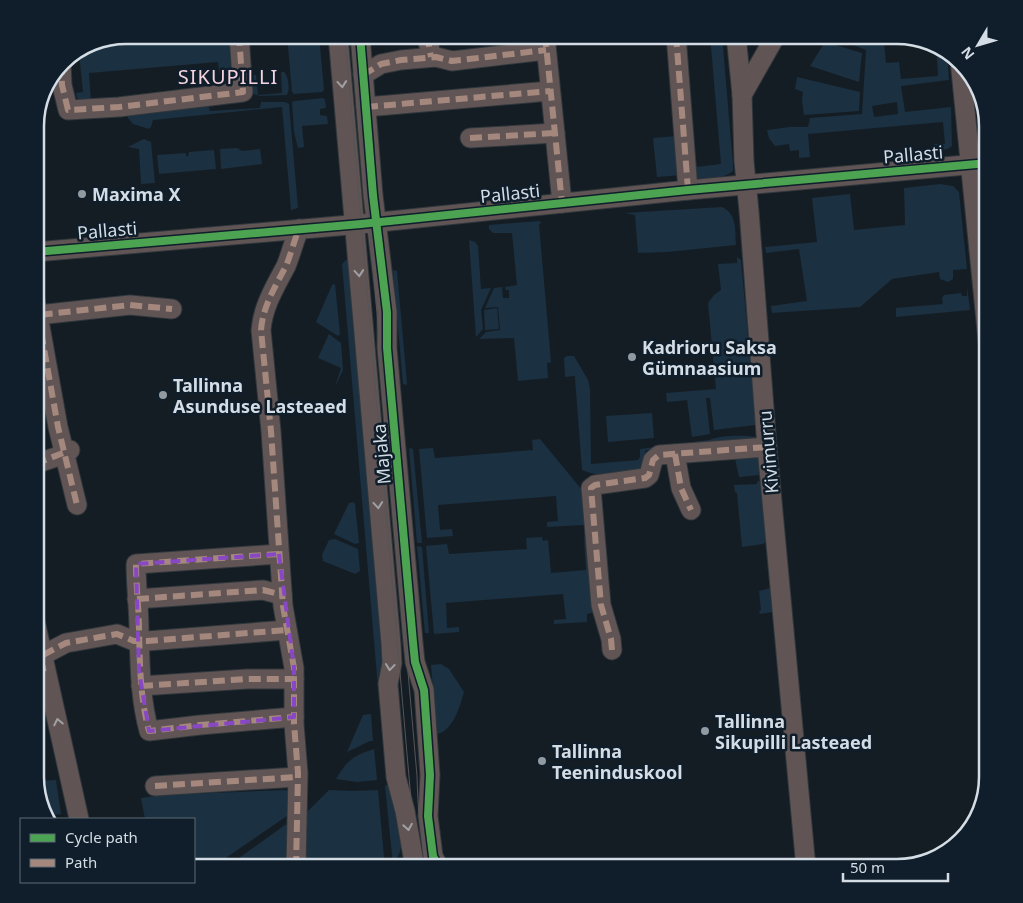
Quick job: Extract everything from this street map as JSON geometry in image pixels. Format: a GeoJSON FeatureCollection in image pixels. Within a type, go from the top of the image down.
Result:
{"type":"FeatureCollection","features":[{"type":"Feature","properties":{"kind":"street"},"geometry":{"type":"LineString","coordinates":[[62,75],[68,110],[119,107],[244,92],[240,44]]}},
{"type":"Feature","properties":{"kind":"street","name":"Majaka"},"geometry":{"type":"LineString","coordinates":[[339,44],[391,644],[392,663],[388,684],[396,777],[405,811],[413,859]]}},
{"type":"Feature","properties":{"kind":"street","name":"Majaka"},"geometry":{"type":"LineString","coordinates":[[361,44],[373,194],[387,312],[389,374],[415,662],[424,690],[430,775],[428,816],[435,859]]}},
{"type":"Feature","properties":{"kind":"street"},"geometry":{"type":"LineString","coordinates":[[429,44],[431,57]]}},
{"type":"Feature","properties":{"kind":"street"},"geometry":{"type":"LineString","coordinates":[[363,74],[382,64],[401,60],[436,57],[452,61],[541,44]]}},
{"type":"Feature","properties":{"kind":"street"},"geometry":{"type":"LineString","coordinates":[[546,44],[562,203]]}},
{"type":"Feature","properties":{"kind":"street"},"geometry":{"type":"LineString","coordinates":[[677,44],[688,190]]}},
{"type":"Feature","properties":{"kind":"street","name":"Kivimurru"},"geometry":{"type":"LineString","coordinates":[[737,44],[742,95],[746,186],[767,447],[805,859]]}},
{"type":"Feature","properties":{"kind":"street"},"geometry":{"type":"LineString","coordinates":[[742,95],[771,44]]}},
{"type":"Feature","properties":{"kind":"street"},"geometry":{"type":"LineString","coordinates":[[963,78],[979,163]]}},
{"type":"Feature","properties":{"kind":"street"},"geometry":{"type":"LineString","coordinates":[[366,107],[550,91]]}},
{"type":"Feature","properties":{"kind":"street"},"geometry":{"type":"LineString","coordinates":[[470,138],[555,133]]}},
{"type":"Feature","properties":{"kind":"street","name":"Pallasti"},"geometry":{"type":"LineString","coordinates":[[44,251],[377,223],[688,190],[979,163]]}},
{"type":"Feature","properties":{"kind":"street"},"geometry":{"type":"LineString","coordinates":[[296,859],[297,777],[294,668],[282,595],[271,431],[260,330],[261,321],[271,292],[287,264],[299,229]]}},
{"type":"Feature","properties":{"kind":"street"},"geometry":{"type":"LineString","coordinates":[[44,307],[130,305],[172,309]]}},
{"type":"Feature","properties":{"kind":"street"},"geometry":{"type":"LineString","coordinates":[[44,353],[77,505]]}},
{"type":"Feature","properties":{"kind":"street"},"geometry":{"type":"LineString","coordinates":[[612,650],[601,605],[591,488],[595,485],[645,478],[649,476],[655,456],[659,455],[767,447]]}},
{"type":"Feature","properties":{"kind":"street"},"geometry":{"type":"LineString","coordinates":[[44,461],[67,452]]}},
{"type":"Feature","properties":{"kind":"street"},"geometry":{"type":"LineString","coordinates":[[675,454],[682,488],[691,510]]}},
{"type":"Feature","properties":{"kind":"street"},"geometry":{"type":"LineString","coordinates":[[279,554],[136,564],[141,686],[144,712],[149,731],[294,717]]}},
{"type":"Feature","properties":{"kind":"street"},"geometry":{"type":"LineString","coordinates":[[138,599],[262,590],[282,595]]}},
{"type":"Feature","properties":{"kind":"street"},"geometry":{"type":"LineString","coordinates":[[44,661],[66,643],[101,636],[117,634],[134,641],[140,641],[287,630]]}},
{"type":"Feature","properties":{"kind":"street"},"geometry":{"type":"LineString","coordinates":[[44,676],[79,818]]}},
{"type":"Feature","properties":{"kind":"street"},"geometry":{"type":"LineString","coordinates":[[141,686],[248,679],[294,679]]}},
{"type":"Feature","properties":{"kind":"street"},"geometry":{"type":"LineString","coordinates":[[155,786],[297,777]]}},
{"type":"Feature","properties":{"kind":"highlighted area"},"geometry":{"type":"Polygon","coordinates":[[[279,554],[294,668],[294,717],[149,731],[139,671],[136,564],[279,554]]]}},
{"type":"Feature","properties":{"kind":"shaded area"},"geometry":{"type":"Polygon","coordinates":[[[115,44],[236,44],[239,85],[221,86],[218,62],[89,73],[91,101],[77,98],[76,93],[83,92],[80,59],[99,48],[115,44]]]}},
{"type":"Feature","properties":{"kind":"shaded area"},"geometry":{"type":"Polygon","coordinates":[[[288,44],[320,44],[324,90],[322,92],[294,94],[292,92],[288,44]]]}},
{"type":"Feature","properties":{"kind":"shaded area"},"geometry":{"type":"Polygon","coordinates":[[[711,44],[723,44],[733,171],[719,177],[692,179],[696,167],[721,164],[711,44]]]}},
{"type":"Feature","properties":{"kind":"shaded area"},"geometry":{"type":"Polygon","coordinates":[[[824,44],[832,44],[862,53],[859,82],[810,66],[824,44]]]}},
{"type":"Feature","properties":{"kind":"shaded area"},"geometry":{"type":"Polygon","coordinates":[[[851,44],[884,44],[886,63],[899,62],[901,79],[938,76],[937,54],[948,61],[949,80],[901,86],[905,112],[951,107],[952,146],[948,149],[935,151],[934,144],[945,144],[943,122],[808,134],[810,157],[799,158],[799,150],[790,151],[789,144],[775,146],[769,138],[767,130],[808,127],[810,118],[862,114],[866,50],[851,44]],[[897,102],[872,106],[874,117],[898,114],[897,102]]]}},
{"type":"Feature","properties":{"kind":"shaded area"},"geometry":{"type":"Polygon","coordinates":[[[281,72],[286,74],[288,80],[287,95],[260,96],[251,93],[246,75],[256,75],[258,95],[282,93],[281,72]]]}},
{"type":"Feature","properties":{"kind":"shaded area"},"geometry":{"type":"Polygon","coordinates":[[[797,77],[860,92],[859,111],[804,115],[803,92],[795,89],[797,77]]]}},
{"type":"Feature","properties":{"kind":"shaded area"},"geometry":{"type":"Polygon","coordinates":[[[323,98],[326,108],[320,109],[320,115],[327,116],[328,124],[302,126],[304,147],[298,148],[294,132],[292,102],[323,98]]]}},
{"type":"Feature","properties":{"kind":"shaded area"},"geometry":{"type":"Polygon","coordinates":[[[207,102],[210,111],[260,108],[261,102],[285,102],[289,104],[298,208],[291,210],[282,107],[153,120],[149,129],[133,124],[128,118],[128,115],[207,102]]]}},
{"type":"Feature","properties":{"kind":"shaded area"},"geometry":{"type":"Polygon","coordinates":[[[677,136],[682,175],[657,177],[653,138],[677,136]]]}},
{"type":"Feature","properties":{"kind":"shaded area"},"geometry":{"type":"Polygon","coordinates":[[[144,139],[151,142],[155,183],[141,184],[139,149],[128,147],[144,139]]]}},
{"type":"Feature","properties":{"kind":"shaded area"},"geometry":{"type":"Polygon","coordinates":[[[237,148],[242,151],[260,149],[262,164],[221,169],[220,149],[237,148]]]}},
{"type":"Feature","properties":{"kind":"shaded area"},"geometry":{"type":"Polygon","coordinates":[[[214,150],[216,169],[159,174],[157,155],[186,153],[186,156],[188,156],[189,152],[214,150]]]}},
{"type":"Feature","properties":{"kind":"shaded area"},"geometry":{"type":"Polygon","coordinates":[[[940,184],[953,186],[959,192],[967,269],[953,270],[953,279],[948,282],[940,279],[939,272],[892,279],[860,307],[772,313],[771,306],[807,301],[799,249],[766,253],[765,247],[817,242],[812,198],[850,194],[854,230],[905,225],[904,188],[940,184]]]}},
{"type":"Feature","properties":{"kind":"shaded area"},"geometry":{"type":"Polygon","coordinates":[[[722,207],[733,218],[736,245],[667,252],[638,253],[635,215],[625,213],[722,207]]]}},
{"type":"Feature","properties":{"kind":"shaded area"},"geometry":{"type":"Polygon","coordinates":[[[540,221],[551,362],[547,363],[548,378],[518,381],[514,338],[479,339],[486,332],[500,330],[498,307],[485,308],[494,288],[502,287],[503,298],[509,298],[509,290],[506,290],[505,287],[517,285],[512,233],[493,233],[489,229],[489,225],[540,221]]]}},
{"type":"Feature","properties":{"kind":"shaded area"},"geometry":{"type":"Polygon","coordinates":[[[469,240],[475,242],[478,246],[481,289],[491,288],[481,310],[483,329],[476,337],[469,240]]]}},
{"type":"Feature","properties":{"kind":"shaded area"},"geometry":{"type":"Polygon","coordinates":[[[737,257],[741,260],[756,424],[714,430],[710,398],[706,398],[710,434],[692,437],[687,400],[667,402],[666,393],[716,389],[708,303],[721,290],[718,264],[737,263],[737,257]]]}},
{"type":"Feature","properties":{"kind":"shaded area"},"geometry":{"type":"Polygon","coordinates":[[[347,259],[353,259],[356,294],[351,300],[355,351],[361,354],[361,358],[357,363],[362,426],[368,430],[363,436],[381,648],[387,652],[384,688],[378,688],[342,264],[347,259]]]}},
{"type":"Feature","properties":{"kind":"shaded area"},"geometry":{"type":"Polygon","coordinates":[[[394,270],[397,271],[406,385],[403,384],[394,270]]]}},
{"type":"Feature","properties":{"kind":"shaded area"},"geometry":{"type":"Polygon","coordinates":[[[335,284],[340,334],[338,336],[316,322],[332,285],[335,284]]]}},
{"type":"Feature","properties":{"kind":"shaded area"},"geometry":{"type":"Polygon","coordinates":[[[967,287],[970,310],[896,317],[896,308],[943,304],[942,298],[944,295],[961,293],[962,296],[967,296],[967,287]]]}},
{"type":"Feature","properties":{"kind":"shaded area"},"geometry":{"type":"Polygon","coordinates":[[[497,308],[499,329],[485,330],[484,310],[497,308]]]}},
{"type":"Feature","properties":{"kind":"shaded area"},"geometry":{"type":"Polygon","coordinates":[[[329,334],[341,343],[343,370],[335,387],[341,368],[318,358],[329,334]]]}},
{"type":"Feature","properties":{"kind":"shaded area"},"geometry":{"type":"Polygon","coordinates":[[[574,356],[588,380],[590,389],[591,464],[638,460],[640,449],[720,437],[750,436],[756,437],[756,441],[647,450],[645,451],[645,468],[621,474],[605,475],[582,470],[575,376],[565,377],[564,358],[574,356]]]}},
{"type":"Feature","properties":{"kind":"shaded area"},"geometry":{"type":"Polygon","coordinates":[[[652,413],[654,438],[608,442],[606,416],[652,413]]]}},
{"type":"Feature","properties":{"kind":"shaded area"},"geometry":{"type":"Polygon","coordinates":[[[540,439],[587,496],[590,521],[584,525],[547,527],[547,522],[558,521],[556,496],[438,505],[440,530],[452,529],[453,536],[427,538],[419,449],[433,448],[435,458],[533,450],[532,440],[540,439]]]}},
{"type":"Feature","properties":{"kind":"shaded area"},"geometry":{"type":"Polygon","coordinates":[[[409,448],[413,449],[422,543],[417,543],[409,448]]]}},
{"type":"Feature","properties":{"kind":"shaded area"},"geometry":{"type":"Polygon","coordinates":[[[758,452],[760,475],[739,477],[735,459],[733,459],[758,452]]]}},
{"type":"Feature","properties":{"kind":"shaded area"},"geometry":{"type":"Polygon","coordinates":[[[757,481],[761,482],[766,542],[742,547],[737,493],[735,492],[734,485],[757,484],[757,481]]]}},
{"type":"Feature","properties":{"kind":"shaded area"},"geometry":{"type":"Polygon","coordinates":[[[353,502],[355,504],[359,543],[355,544],[334,534],[349,503],[353,502]]]}},
{"type":"Feature","properties":{"kind":"shaded area"},"geometry":{"type":"Polygon","coordinates":[[[542,537],[543,541],[548,540],[551,573],[586,570],[584,537],[591,540],[596,612],[587,614],[587,622],[554,624],[554,620],[566,619],[563,594],[446,603],[447,628],[459,627],[459,632],[434,634],[426,546],[447,544],[449,554],[527,549],[526,538],[542,537]]]}},
{"type":"Feature","properties":{"kind":"shaded area"},"geometry":{"type":"Polygon","coordinates":[[[335,539],[358,549],[360,571],[355,574],[323,561],[322,555],[329,540],[335,539]]]}},
{"type":"Feature","properties":{"kind":"shaded area"},"geometry":{"type":"Polygon","coordinates":[[[417,546],[422,547],[429,633],[425,633],[417,546]]]}},
{"type":"Feature","properties":{"kind":"shaded area"},"geometry":{"type":"Polygon","coordinates":[[[770,588],[772,612],[760,614],[759,591],[770,588]]]}},
{"type":"Feature","properties":{"kind":"shaded area"},"geometry":{"type":"Polygon","coordinates":[[[441,664],[449,669],[464,692],[452,723],[443,732],[437,734],[431,665],[441,664]]]}},
{"type":"Feature","properties":{"kind":"shaded area"},"geometry":{"type":"Polygon","coordinates":[[[371,714],[373,741],[347,752],[363,715],[371,714]]]}},
{"type":"Feature","properties":{"kind":"shaded area"},"geometry":{"type":"Polygon","coordinates":[[[374,749],[377,780],[357,782],[336,779],[352,759],[374,749]]]}},
{"type":"Feature","properties":{"kind":"shaded area"},"geometry":{"type":"Polygon","coordinates":[[[56,780],[61,814],[52,814],[44,781],[56,780]]]}},
{"type":"Feature","properties":{"kind":"shaded area"},"geometry":{"type":"Polygon","coordinates":[[[392,782],[402,841],[396,859],[392,859],[385,786],[392,782]]]}},
{"type":"Feature","properties":{"kind":"shaded area"},"geometry":{"type":"Polygon","coordinates":[[[285,790],[292,792],[287,816],[224,859],[195,859],[195,818],[145,818],[141,798],[162,795],[285,790]]]}},
{"type":"Feature","properties":{"kind":"shaded area"},"geometry":{"type":"Polygon","coordinates":[[[329,790],[378,790],[384,859],[305,859],[307,812],[329,790]]]}},
{"type":"Feature","properties":{"kind":"shaded area"},"geometry":{"type":"Polygon","coordinates":[[[291,824],[290,859],[238,859],[285,825],[291,824]]]}},
{"type":"Feature","properties":{"kind":"tram line"},"geometry":{"type":"LineString","coordinates":[[346,44],[411,800]]}},
{"type":"Feature","properties":{"kind":"tram line"},"geometry":{"type":"LineString","coordinates":[[354,44],[419,811],[424,845],[429,859]]}},
{"type":"Feature","properties":{"kind":"marked path"},"geometry":{"type":"LineString","coordinates":[[62,75],[68,110],[119,107],[243,92],[240,44]]}},
{"type":"Feature","properties":{"kind":"marked path"},"geometry":{"type":"LineString","coordinates":[[429,44],[431,57]]}},
{"type":"Feature","properties":{"kind":"marked path"},"geometry":{"type":"LineString","coordinates":[[546,44],[562,203]]}},
{"type":"Feature","properties":{"kind":"marked path"},"geometry":{"type":"LineString","coordinates":[[677,44],[688,190]]}},
{"type":"Feature","properties":{"kind":"marked path"},"geometry":{"type":"LineString","coordinates":[[363,75],[381,64],[401,60],[436,57],[452,61],[546,50]]}},
{"type":"Feature","properties":{"kind":"marked path"},"geometry":{"type":"LineString","coordinates":[[366,107],[550,91]]}},
{"type":"Feature","properties":{"kind":"marked path"},"geometry":{"type":"LineString","coordinates":[[470,138],[555,133]]}},
{"type":"Feature","properties":{"kind":"marked path"},"geometry":{"type":"LineString","coordinates":[[296,859],[298,773],[294,724],[294,668],[283,606],[271,431],[261,330],[267,305],[286,266],[299,229]]}},
{"type":"Feature","properties":{"kind":"marked path"},"geometry":{"type":"LineString","coordinates":[[44,314],[130,305],[172,309]]}},
{"type":"Feature","properties":{"kind":"marked path"},"geometry":{"type":"LineString","coordinates":[[44,349],[58,427],[77,505]]}},
{"type":"Feature","properties":{"kind":"marked path"},"geometry":{"type":"LineString","coordinates":[[612,650],[611,639],[601,605],[591,488],[595,485],[645,478],[649,475],[653,460],[659,455],[767,447]]}},
{"type":"Feature","properties":{"kind":"marked path"},"geometry":{"type":"LineString","coordinates":[[44,460],[68,451]]}},
{"type":"Feature","properties":{"kind":"marked path"},"geometry":{"type":"LineString","coordinates":[[675,454],[681,488],[691,510]]}},
{"type":"Feature","properties":{"kind":"marked path"},"geometry":{"type":"LineString","coordinates":[[279,554],[136,564],[142,694],[149,731],[294,717]]}},
{"type":"Feature","properties":{"kind":"marked path"},"geometry":{"type":"LineString","coordinates":[[137,599],[263,590],[282,595]]}},
{"type":"Feature","properties":{"kind":"marked path"},"geometry":{"type":"LineString","coordinates":[[44,654],[66,643],[117,634],[134,641],[147,641],[287,630]]}},
{"type":"Feature","properties":{"kind":"marked path"},"geometry":{"type":"LineString","coordinates":[[141,686],[247,679],[294,679]]}},
{"type":"Feature","properties":{"kind":"marked path"},"geometry":{"type":"LineString","coordinates":[[155,786],[297,777]]}},
{"type":"Feature","properties":{"kind":"cycle path"},"geometry":{"type":"LineString","coordinates":[[361,44],[373,195],[387,312],[387,348],[413,642],[415,662],[424,690],[430,775],[428,816],[434,859]]}},
{"type":"Feature","properties":{"kind":"cycle path"},"geometry":{"type":"LineString","coordinates":[[44,251],[361,224],[688,190],[979,164]]}},
{"type":"Feature","properties":{"kind":"place","name":"Maxima X"},"geometry":{"type":"Point","coordinates":[82,194]}},
{"type":"Feature","properties":{"kind":"place","name":"Kadrioru Saksa Gümnaasium"},"geometry":{"type":"Point","coordinates":[632,357]}},
{"type":"Feature","properties":{"kind":"place","name":"Tallinna Asunduse Lasteaed"},"geometry":{"type":"Point","coordinates":[163,395]}},
{"type":"Feature","properties":{"kind":"place","name":"Tallinna Sikupilli Lasteaed"},"geometry":{"type":"Point","coordinates":[705,731]}},
{"type":"Feature","properties":{"kind":"place","name":"Tallinna Teeninduskool"},"geometry":{"type":"Point","coordinates":[542,761]}},
{"type":"Feature","properties":{"kind":"district","name":"SIKUPILLI"},"geometry":{"type":"Point","coordinates":[228,76]}}]}
